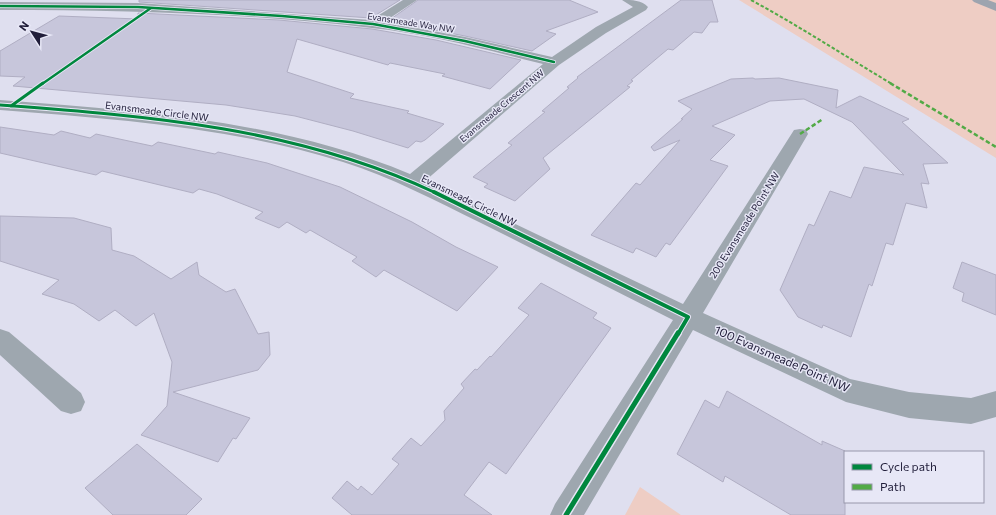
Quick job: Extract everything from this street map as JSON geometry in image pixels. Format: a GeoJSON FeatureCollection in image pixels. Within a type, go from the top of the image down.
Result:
{"type":"FeatureCollection","features":[{"type":"Feature","properties":{"kind":"highway"},"geometry":{"type":"LineString","coordinates":[[978,0],[996,6]]}},
{"type":"Feature","properties":{"kind":"highway"},"geometry":{"type":"LineString","coordinates":[[984,0],[996,6]]}},
{"type":"Feature","properties":{"kind":"street"},"geometry":{"type":"LineString","coordinates":[[373,24],[410,0]]}},
{"type":"Feature","properties":{"kind":"street","name":"Evansmeade Crescent NW"},"geometry":{"type":"LineString","coordinates":[[413,182],[554,62],[601,30],[642,7],[628,0]]}},
{"type":"Feature","properties":{"kind":"street","name":"Evansmeade Way NW"},"geometry":{"type":"LineString","coordinates":[[0,6],[143,4],[373,24],[459,39],[554,62]]}},
{"type":"Feature","properties":{"kind":"street","name":"Evansmeade Circle NW"},"geometry":{"type":"LineString","coordinates":[[0,105],[86,111],[193,123],[271,137],[350,158],[413,182],[688,316]]}},
{"type":"Feature","properties":{"kind":"street","name":"200 Evansmeade Point NW"},"geometry":{"type":"LineString","coordinates":[[688,316],[800,134]]}},
{"type":"Feature","properties":{"kind":"street"},"geometry":{"type":"LineString","coordinates":[[566,515],[688,316]]}},
{"type":"Feature","properties":{"kind":"street","name":"100 Evansmeade Point NW"},"geometry":{"type":"LineString","coordinates":[[688,316],[846,390],[909,405],[971,411],[996,404]]}},
{"type":"Feature","properties":{"kind":"street"},"geometry":{"type":"LineString","coordinates":[[0,339],[71,402]]}},
{"type":"Feature","properties":{"kind":"shaded area"},"geometry":{"type":"Polygon","coordinates":[[[739,0],[996,0],[996,158],[739,0]]]}},
{"type":"Feature","properties":{"kind":"shaded area"},"geometry":{"type":"Polygon","coordinates":[[[640,487],[681,515],[625,515],[640,487]]]}},
{"type":"Feature","properties":{"kind":"building"},"geometry":{"type":"Polygon","coordinates":[[[139,0],[400,0],[371,18],[139,2],[139,0]]]}},
{"type":"Feature","properties":{"kind":"building"},"geometry":{"type":"Polygon","coordinates":[[[418,0],[569,0],[598,12],[546,31],[556,34],[532,51],[388,21],[418,0]]]}},
{"type":"Feature","properties":{"kind":"building"},"geometry":{"type":"Polygon","coordinates":[[[681,0],[712,0],[718,22],[710,22],[702,33],[694,32],[673,50],[668,49],[631,80],[633,81],[627,86],[630,87],[543,158],[550,169],[515,201],[484,187],[488,184],[473,177],[512,145],[508,143],[545,112],[542,111],[569,88],[567,87],[578,78],[577,77],[681,0]]]}},
{"type":"Feature","properties":{"kind":"building"},"geometry":{"type":"Polygon","coordinates":[[[138,13],[279,20],[372,29],[436,40],[521,60],[490,89],[442,76],[445,74],[390,63],[388,65],[297,39],[287,72],[354,94],[350,98],[409,111],[407,113],[444,124],[425,140],[421,142],[416,141],[408,148],[353,131],[295,116],[226,105],[13,86],[25,77],[0,76],[0,51],[59,16],[138,19],[138,13]]]}},
{"type":"Feature","properties":{"kind":"building"},"geometry":{"type":"Polygon","coordinates":[[[779,78],[838,90],[836,108],[860,96],[909,119],[902,122],[948,163],[923,164],[929,184],[921,183],[927,208],[906,203],[893,245],[886,243],[872,286],[869,284],[851,337],[823,325],[822,328],[798,317],[780,290],[809,224],[814,226],[830,191],[851,198],[864,167],[904,175],[852,122],[804,99],[770,101],[712,126],[735,135],[710,160],[728,166],[670,245],[666,243],[656,257],[636,248],[633,253],[591,235],[636,183],[640,185],[680,140],[654,151],[651,147],[683,119],[681,119],[692,109],[678,101],[731,79],[779,78]]]}},
{"type":"Feature","properties":{"kind":"building"},"geometry":{"type":"Polygon","coordinates":[[[0,127],[54,135],[61,131],[90,138],[96,134],[152,146],[158,142],[215,154],[218,152],[267,163],[340,187],[412,222],[456,247],[498,267],[457,311],[384,270],[376,277],[352,261],[357,257],[310,230],[306,233],[287,222],[279,228],[255,218],[263,212],[217,194],[199,189],[193,193],[102,171],[96,175],[0,153],[0,127]]]}},
{"type":"Feature","properties":{"kind":"building"},"geometry":{"type":"Polygon","coordinates":[[[0,216],[74,218],[111,228],[112,250],[134,256],[171,279],[197,262],[199,275],[226,292],[235,289],[258,334],[269,332],[270,355],[258,370],[173,392],[250,418],[236,439],[233,438],[218,462],[141,435],[167,406],[172,362],[154,313],[136,326],[115,310],[99,321],[74,304],[42,294],[59,280],[0,261],[0,216]]]}},
{"type":"Feature","properties":{"kind":"building"},"geometry":{"type":"Polygon","coordinates":[[[962,262],[996,275],[996,315],[962,301],[964,293],[953,288],[962,262]]]}},
{"type":"Feature","properties":{"kind":"building"},"geometry":{"type":"Polygon","coordinates":[[[541,283],[597,313],[593,318],[611,328],[506,474],[489,462],[464,495],[492,515],[352,515],[332,498],[347,481],[358,490],[361,486],[372,495],[399,464],[392,459],[411,438],[421,446],[445,420],[444,411],[464,388],[461,384],[475,369],[477,370],[490,356],[491,357],[529,315],[518,308],[541,283]]]}},
{"type":"Feature","properties":{"kind":"building"},"geometry":{"type":"Polygon","coordinates":[[[727,391],[822,445],[822,441],[845,451],[845,515],[791,515],[725,476],[723,482],[677,454],[705,400],[719,408],[727,391]]]}},
{"type":"Feature","properties":{"kind":"building"},"geometry":{"type":"Polygon","coordinates":[[[137,444],[202,499],[186,515],[113,515],[85,488],[137,444]]]}},
{"type":"Feature","properties":{"kind":"marked path"},"geometry":{"type":"LineString","coordinates":[[751,0],[799,26],[836,51],[996,147]]}},
{"type":"Feature","properties":{"kind":"marked path"},"geometry":{"type":"LineString","coordinates":[[800,134],[823,119]]}},
{"type":"Feature","properties":{"kind":"cycle path"},"geometry":{"type":"LineString","coordinates":[[0,6],[138,7],[282,16],[373,24],[465,41],[554,62]]}},
{"type":"Feature","properties":{"kind":"cycle path"},"geometry":{"type":"LineString","coordinates":[[11,106],[151,8]]}},
{"type":"Feature","properties":{"kind":"cycle path"},"geometry":{"type":"LineString","coordinates":[[0,105],[177,121],[264,136],[350,158],[369,164],[425,188],[688,317],[566,515]]}}]}
